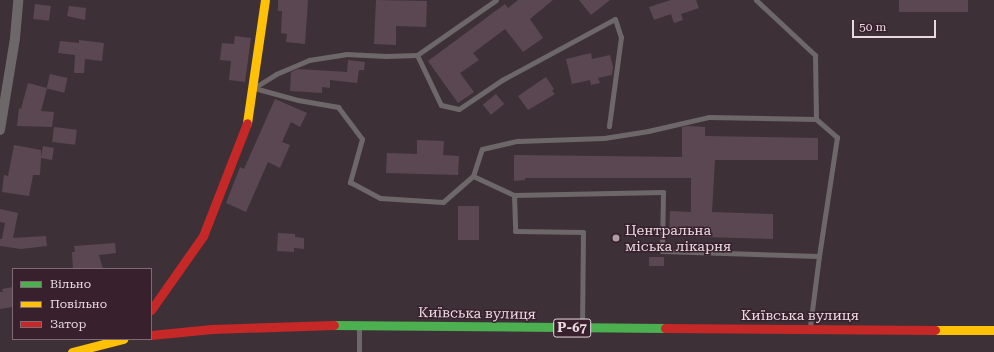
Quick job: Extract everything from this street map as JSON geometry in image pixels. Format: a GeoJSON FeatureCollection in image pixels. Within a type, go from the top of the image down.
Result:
{"type":"FeatureCollection","features":[{"type":"Feature","properties":{"kind":"main road"},"geometry":{"type":"LineString","coordinates":[[152,309],[202,236],[249,118],[265,0]]}},
{"type":"Feature","properties":{"kind":"main road","name":"Київська вулиця"},"geometry":{"type":"LineString","coordinates":[[152,335],[212,329],[359,325],[582,328],[994,330]]}},
{"type":"Feature","properties":{"kind":"main road"},"geometry":{"type":"LineString","coordinates":[[72,352],[119,340]]}},
{"type":"Feature","properties":{"kind":"street"},"geometry":{"type":"LineString","coordinates":[[0,130],[15,38],[18,0]]}},
{"type":"Feature","properties":{"kind":"lane"},"geometry":{"type":"LineString","coordinates":[[253,88],[276,74],[309,60],[346,54],[386,56],[417,55],[496,0]]}},
{"type":"Feature","properties":{"kind":"lane"},"geometry":{"type":"LineString","coordinates":[[756,0],[815,55],[816,119]]}},
{"type":"Feature","properties":{"kind":"lane"},"geometry":{"type":"LineString","coordinates":[[417,55],[441,105],[459,108],[502,80],[615,19],[621,38],[609,126]]}},
{"type":"Feature","properties":{"kind":"lane"},"geometry":{"type":"LineString","coordinates":[[253,88],[298,100],[338,107],[362,139],[350,182],[380,198],[443,202],[473,176],[482,149],[518,141],[604,138],[648,131],[709,117],[816,119],[837,137],[810,328]]}},
{"type":"Feature","properties":{"kind":"lane"},"geometry":{"type":"LineString","coordinates":[[473,176],[514,195],[663,192],[662,251],[819,256]]}},
{"type":"Feature","properties":{"kind":"lane"},"geometry":{"type":"LineString","coordinates":[[514,195],[515,231],[583,232],[582,328]]}},
{"type":"Feature","properties":{"kind":"lane"},"geometry":{"type":"LineString","coordinates":[[359,325],[359,352]]}},
{"type":"Feature","properties":{"kind":"building"},"geometry":{"type":"Polygon","coordinates":[[[278,0],[308,0],[305,44],[286,42],[287,34],[281,33],[282,11],[278,11],[278,0]]]}},
{"type":"Feature","properties":{"kind":"building"},"geometry":{"type":"Polygon","coordinates":[[[376,0],[427,1],[426,27],[396,26],[396,45],[374,44],[376,0]]]}},
{"type":"Feature","properties":{"kind":"building"},"geometry":{"type":"Polygon","coordinates":[[[518,0],[553,0],[530,19],[543,38],[523,52],[505,29],[473,53],[479,60],[460,73],[474,92],[458,103],[428,61],[505,4],[508,8],[518,0]]]}},
{"type":"Feature","properties":{"kind":"building"},"geometry":{"type":"Polygon","coordinates":[[[579,0],[610,0],[591,15],[579,0]]]}},
{"type":"Feature","properties":{"kind":"building"},"geometry":{"type":"Polygon","coordinates":[[[671,0],[696,0],[699,8],[681,14],[683,20],[674,23],[671,14],[654,20],[649,7],[671,0]]]}},
{"type":"Feature","properties":{"kind":"building"},"geometry":{"type":"Polygon","coordinates":[[[899,0],[968,0],[968,12],[899,12],[899,0]]]}},
{"type":"Feature","properties":{"kind":"building"},"geometry":{"type":"Polygon","coordinates":[[[35,4],[51,6],[49,21],[33,19],[35,4]]]}},
{"type":"Feature","properties":{"kind":"building"},"geometry":{"type":"Polygon","coordinates":[[[69,6],[86,8],[85,20],[67,16],[69,6]]]}},
{"type":"Feature","properties":{"kind":"building"},"geometry":{"type":"Polygon","coordinates":[[[235,36],[251,38],[245,82],[229,80],[231,61],[220,60],[222,43],[234,44],[235,36]]]}},
{"type":"Feature","properties":{"kind":"building"},"geometry":{"type":"Polygon","coordinates":[[[79,40],[104,43],[102,61],[85,59],[84,73],[74,73],[75,55],[58,53],[60,41],[79,43],[79,40]]]}},
{"type":"Feature","properties":{"kind":"building"},"geometry":{"type":"Polygon","coordinates":[[[591,53],[592,59],[610,55],[613,67],[612,75],[598,78],[600,83],[591,85],[590,80],[572,84],[566,59],[591,53]]]}},
{"type":"Feature","properties":{"kind":"building"},"geometry":{"type":"Polygon","coordinates":[[[348,60],[365,62],[364,70],[359,70],[357,83],[330,80],[330,88],[322,87],[322,93],[290,91],[291,72],[298,69],[347,72],[348,60]]]}},
{"type":"Feature","properties":{"kind":"building"},"geometry":{"type":"Polygon","coordinates":[[[50,74],[68,78],[64,93],[47,89],[50,74]]]}},
{"type":"Feature","properties":{"kind":"building"},"geometry":{"type":"Polygon","coordinates":[[[546,77],[554,89],[552,91],[555,94],[528,110],[518,96],[546,77]]]}},
{"type":"Feature","properties":{"kind":"building"},"geometry":{"type":"Polygon","coordinates":[[[28,83],[47,88],[41,111],[54,112],[52,127],[17,126],[19,108],[21,109],[28,83]]]}},
{"type":"Feature","properties":{"kind":"building"},"geometry":{"type":"Polygon","coordinates":[[[496,94],[504,104],[491,115],[483,105],[496,94]]]}},
{"type":"Feature","properties":{"kind":"building"},"geometry":{"type":"Polygon","coordinates":[[[275,99],[307,113],[300,127],[291,122],[282,142],[290,145],[280,168],[268,162],[246,212],[226,203],[240,167],[244,169],[275,99]]]}},
{"type":"Feature","properties":{"kind":"building"},"geometry":{"type":"Polygon","coordinates":[[[54,127],[77,130],[75,145],[52,142],[54,127]]]}},
{"type":"Feature","properties":{"kind":"building"},"geometry":{"type":"Polygon","coordinates":[[[682,127],[705,127],[705,136],[818,138],[818,160],[715,160],[712,212],[773,214],[773,239],[669,236],[670,211],[691,212],[691,178],[525,178],[525,180],[514,181],[514,155],[682,157],[682,127]]]}},
{"type":"Feature","properties":{"kind":"building"},"geometry":{"type":"Polygon","coordinates":[[[417,140],[444,141],[443,155],[459,156],[458,175],[386,173],[387,153],[417,154],[417,140]]]}},
{"type":"Feature","properties":{"kind":"building"},"geometry":{"type":"Polygon","coordinates":[[[14,145],[41,150],[41,157],[43,146],[54,148],[52,160],[41,158],[40,175],[33,175],[29,196],[2,192],[4,175],[8,176],[14,145]]]}},
{"type":"Feature","properties":{"kind":"building"},"geometry":{"type":"Polygon","coordinates":[[[458,206],[479,206],[479,240],[458,240],[458,206]]]}},
{"type":"Feature","properties":{"kind":"building"},"geometry":{"type":"Polygon","coordinates":[[[0,209],[18,213],[13,238],[46,236],[47,246],[21,249],[0,246],[0,239],[2,239],[5,223],[0,222],[0,209]]]}},
{"type":"Feature","properties":{"kind":"building"},"geometry":{"type":"Polygon","coordinates":[[[278,233],[295,234],[295,237],[304,238],[304,249],[294,248],[294,252],[277,251],[278,233]]]}},
{"type":"Feature","properties":{"kind":"building"},"geometry":{"type":"Polygon","coordinates":[[[115,243],[116,253],[99,255],[103,268],[73,268],[72,252],[75,252],[74,246],[115,243]]]}},
{"type":"Feature","properties":{"kind":"building"},"geometry":{"type":"Polygon","coordinates":[[[649,257],[664,257],[664,266],[649,266],[649,257]]]}},
{"type":"Feature","properties":{"kind":"building"},"geometry":{"type":"Polygon","coordinates":[[[12,287],[12,307],[0,309],[0,292],[3,292],[2,289],[12,287]]]}},
{"type":"Feature","properties":{"kind":"traffic: fast"},"geometry":{"type":"LineString","coordinates":[[334,325],[665,328]]}},
{"type":"Feature","properties":{"kind":"traffic: slow"},"geometry":{"type":"LineString","coordinates":[[247,123],[265,0]]}},
{"type":"Feature","properties":{"kind":"traffic: slow"},"geometry":{"type":"LineString","coordinates":[[935,330],[994,330]]}},
{"type":"Feature","properties":{"kind":"traffic: slow"},"geometry":{"type":"LineString","coordinates":[[72,352],[119,340]]}},
{"type":"Feature","properties":{"kind":"traffic: jam"},"geometry":{"type":"LineString","coordinates":[[152,309],[203,236],[247,123]]}},
{"type":"Feature","properties":{"kind":"traffic: jam"},"geometry":{"type":"LineString","coordinates":[[152,335],[212,329],[334,325]]}},
{"type":"Feature","properties":{"kind":"traffic: jam"},"geometry":{"type":"LineString","coordinates":[[665,328],[935,330]]}},
{"type":"Feature","properties":{"kind":"place","name":"Центральна міська лікарня"},"geometry":{"type":"Point","coordinates":[616,238]}}]}
